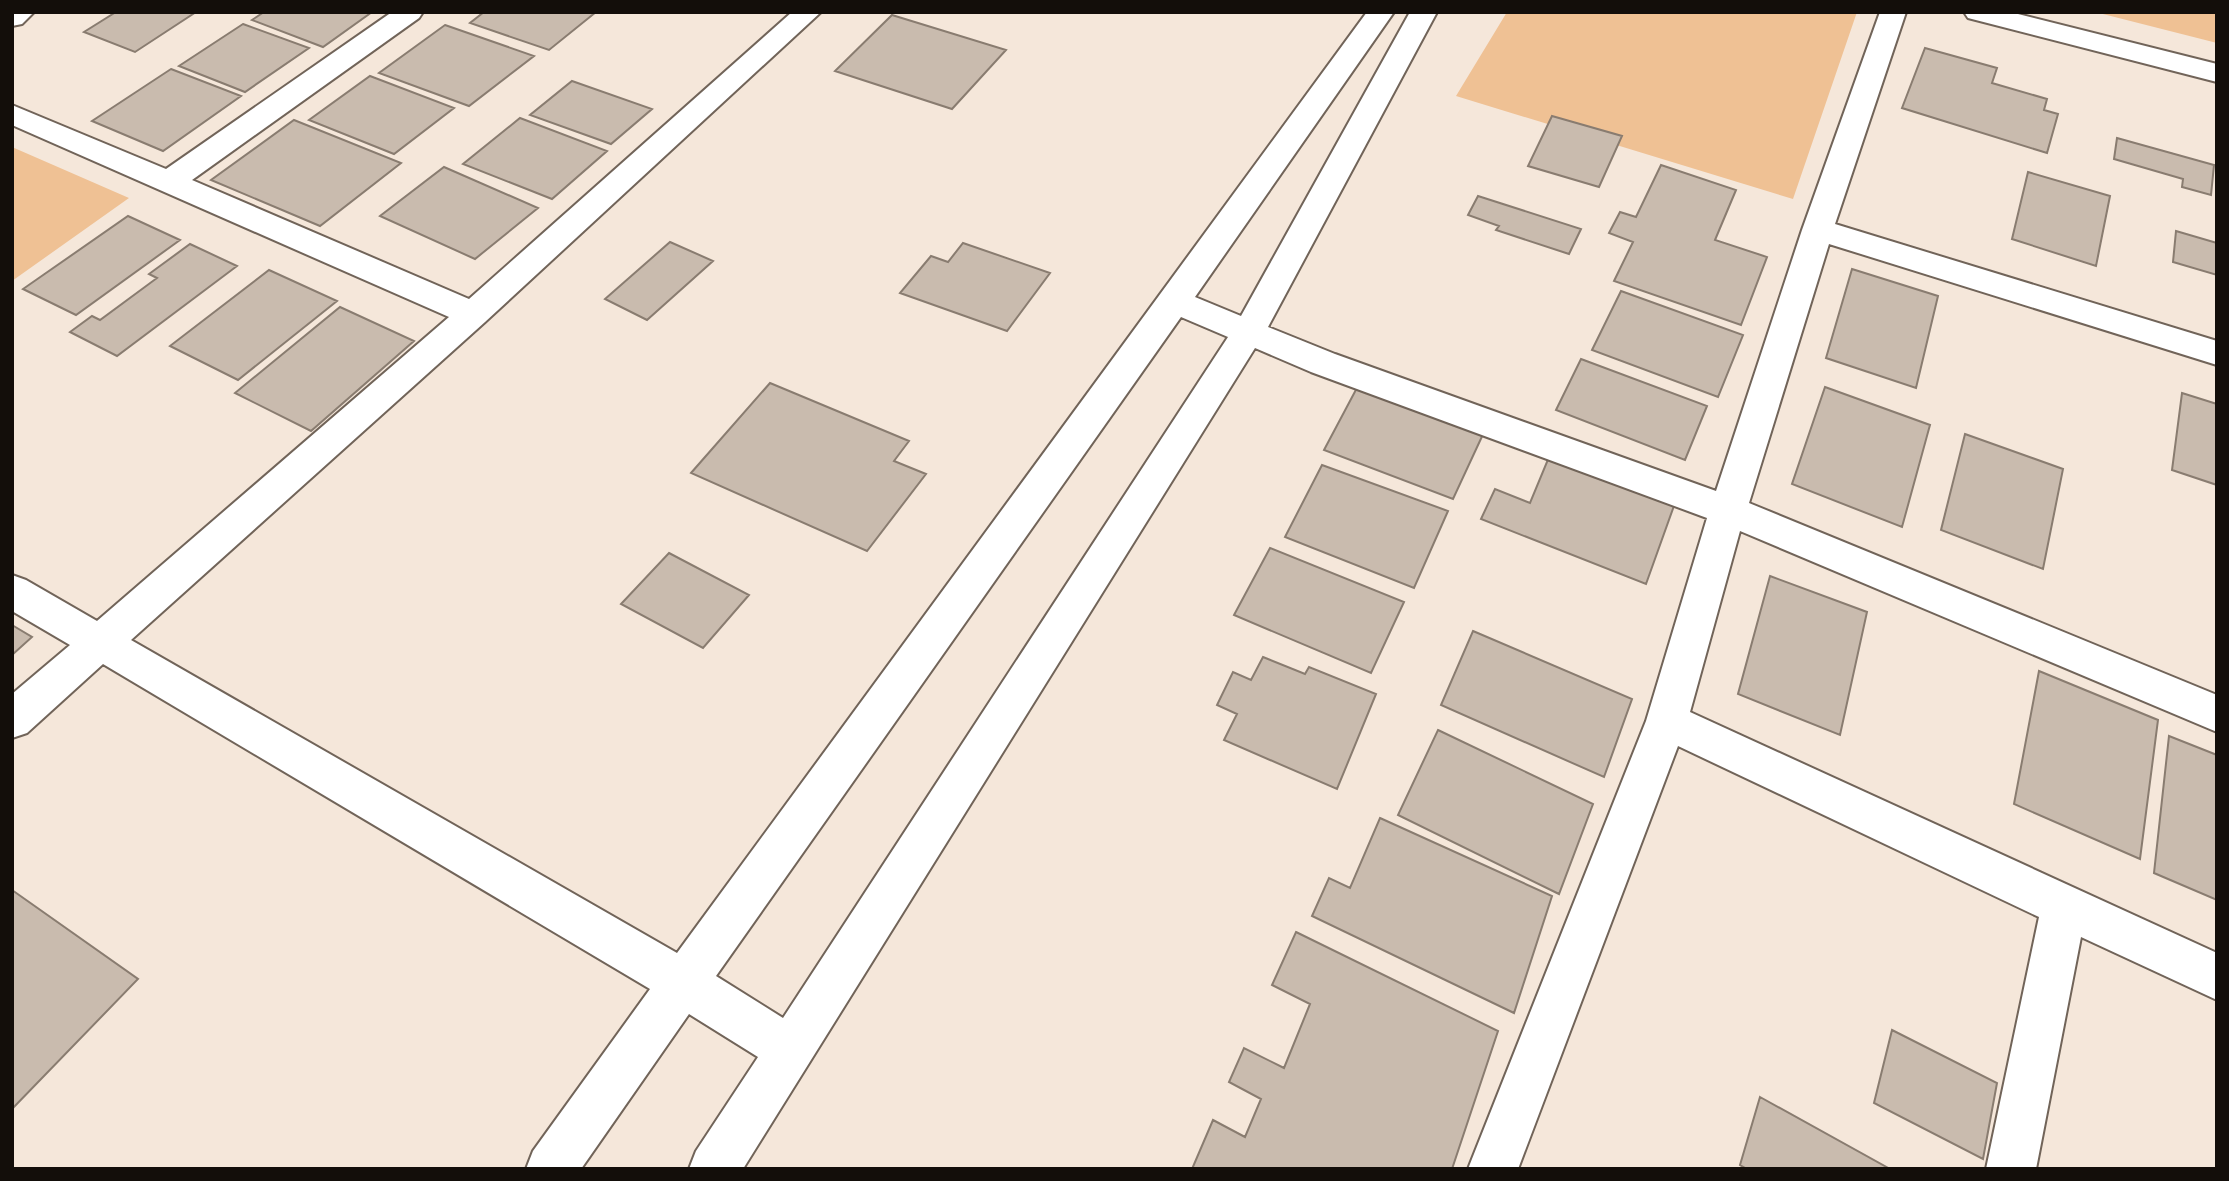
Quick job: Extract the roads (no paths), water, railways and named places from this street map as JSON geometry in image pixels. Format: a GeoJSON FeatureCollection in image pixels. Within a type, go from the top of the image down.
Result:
{"type":"FeatureCollection","features":[{"type":"Feature","properties":{"kind":"street"},"geometry":{"type":"LineString","coordinates":[[12,18],[21,12]]}},
{"type":"Feature","properties":{"kind":"street"},"geometry":{"type":"LineString","coordinates":[[169,182],[410,12]]}},
{"type":"Feature","properties":{"kind":"street"},"geometry":{"type":"LineString","coordinates":[[12,720],[473,314],[807,12]]}},
{"type":"Feature","properties":{"kind":"street"},"geometry":{"type":"LineString","coordinates":[[551,1169],[682,982],[1176,302],[1381,12]]}},
{"type":"Feature","properties":{"kind":"street"},"geometry":{"type":"LineString","coordinates":[[713,1169],[1248,332],[1424,12]]}},
{"type":"Feature","properties":{"kind":"street"},"geometry":{"type":"LineString","coordinates":[[1493,1169],[1667,721],[1728,510],[1818,230],[1893,12]]}},
{"type":"Feature","properties":{"kind":"street"},"geometry":{"type":"LineString","coordinates":[[1978,12],[2217,73]]}},
{"type":"Feature","properties":{"kind":"street"},"geometry":{"type":"LineString","coordinates":[[12,114],[473,314]]}},
{"type":"Feature","properties":{"kind":"street"},"geometry":{"type":"LineString","coordinates":[[1818,230],[2217,353]]}},
{"type":"Feature","properties":{"kind":"street"},"geometry":{"type":"LineString","coordinates":[[1176,302],[1336,368],[1728,510],[2217,715]]}},
{"type":"Feature","properties":{"kind":"street"},"geometry":{"type":"LineString","coordinates":[[12,590],[682,982],[790,1049]]}},
{"type":"Feature","properties":{"kind":"street"},"geometry":{"type":"LineString","coordinates":[[1667,721],[2217,977]]}},
{"type":"Feature","properties":{"kind":"street"},"geometry":{"type":"LineString","coordinates":[[2011,1169],[2064,906]]}}]}
